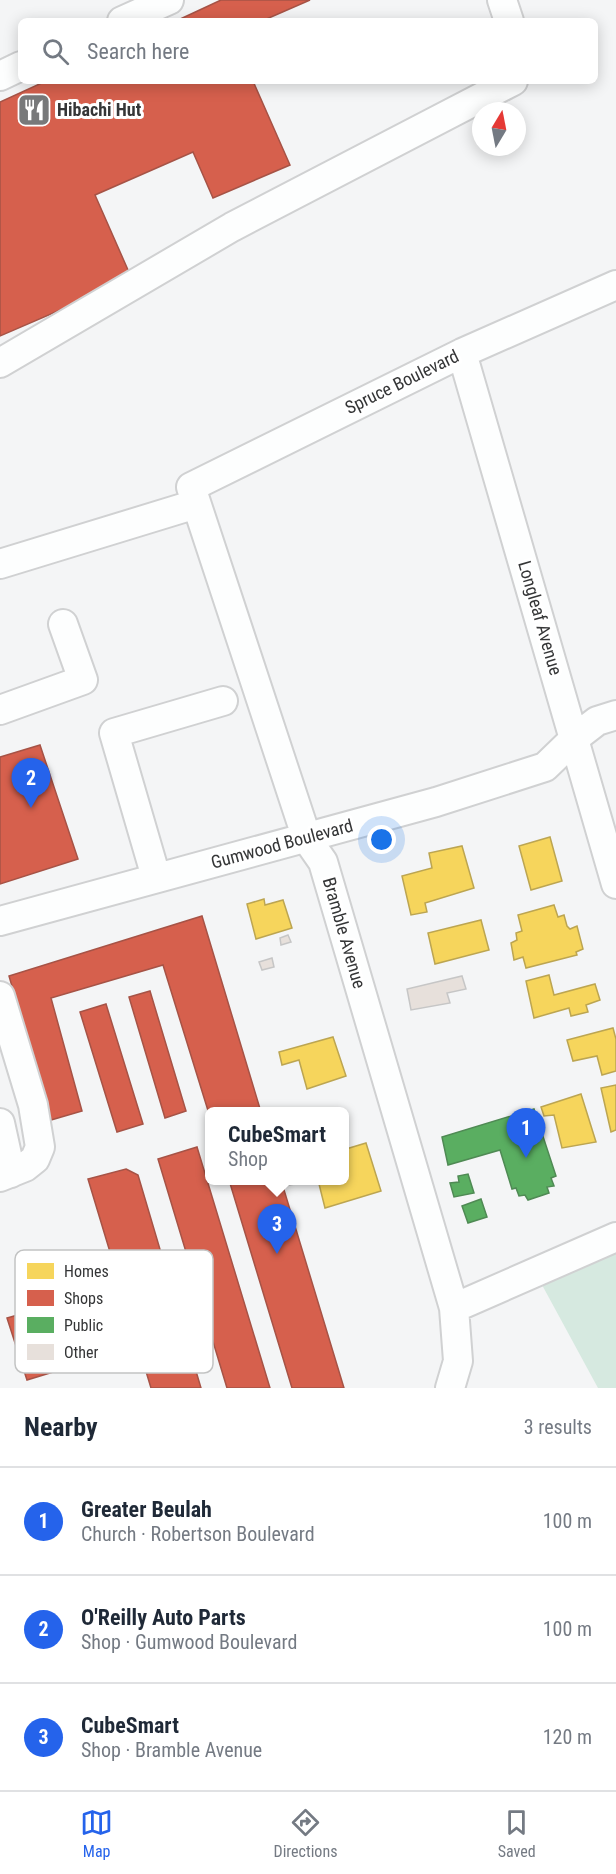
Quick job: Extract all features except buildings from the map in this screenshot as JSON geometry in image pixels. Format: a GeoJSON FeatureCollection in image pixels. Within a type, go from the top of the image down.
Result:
{"type":"FeatureCollection","features":[{"type":"Feature","properties":{"kind":"street"},"geometry":{"type":"LineString","coordinates":[[129,18],[169,0]]}},
{"type":"Feature","properties":{"kind":"street"},"geometry":{"type":"LineString","coordinates":[[502,0],[508,18]]}},
{"type":"Feature","properties":{"kind":"street"},"geometry":{"type":"LineString","coordinates":[[0,75],[18,67]]}},
{"type":"Feature","properties":{"kind":"street"},"geometry":{"type":"LineString","coordinates":[[0,363],[232,227],[507,84]]}},
{"type":"Feature","properties":{"kind":"street","name":"Spruce Boulevard"},"geometry":{"type":"LineString","coordinates":[[0,564],[194,495],[462,352],[616,285]]}},
{"type":"Feature","properties":{"kind":"street","name":"Longleaf Avenue"},"geometry":{"type":"LineString","coordinates":[[462,352],[616,885]]}},
{"type":"Feature","properties":{"kind":"street","name":"Bramble Avenue"},"geometry":{"type":"LineString","coordinates":[[194,495],[307,838],[323,862],[454,1308],[458,1361],[450,1388]]}},
{"type":"Feature","properties":{"kind":"street"},"geometry":{"type":"LineString","coordinates":[[0,710],[83,680],[63,624]]}},
{"type":"Feature","properties":{"kind":"street"},"geometry":{"type":"LineString","coordinates":[[156,877],[114,733],[223,701]]}},
{"type":"Feature","properties":{"kind":"street","name":"Gumwood Boulevard"},"geometry":{"type":"LineString","coordinates":[[0,921],[436,802],[545,767],[597,720],[616,715]]}},
{"type":"Feature","properties":{"kind":"street"},"geometry":{"type":"LineString","coordinates":[[0,996],[33,1105],[40,1147],[35,1159],[25,1167],[5,1175],[0,1123]]}},
{"type":"Feature","properties":{"kind":"street"},"geometry":{"type":"LineString","coordinates":[[454,1308],[616,1237]]}},
{"type":"Feature","properties":{"kind":"green space"},"geometry":{"type":"Polygon","coordinates":[[[616,1236],[616,1388],[598,1388],[535,1272],[616,1236]]]}},
{"type":"Feature","properties":{"kind":"place","name":"Hibachi Hut"},"geometry":{"type":"Point","coordinates":[34,110]}},
{"type":"Feature","properties":{"kind":"place","name":"O'Reilly Auto Parts"},"geometry":{"type":"Point","coordinates":[31,808]}},
{"type":"Feature","properties":{"kind":"place","name":"Greater Beulah"},"geometry":{"type":"Point","coordinates":[526,1158]}},
{"type":"Feature","properties":{"kind":"place","name":"CubeSmart"},"geometry":{"type":"Point","coordinates":[277,1254]}}]}
